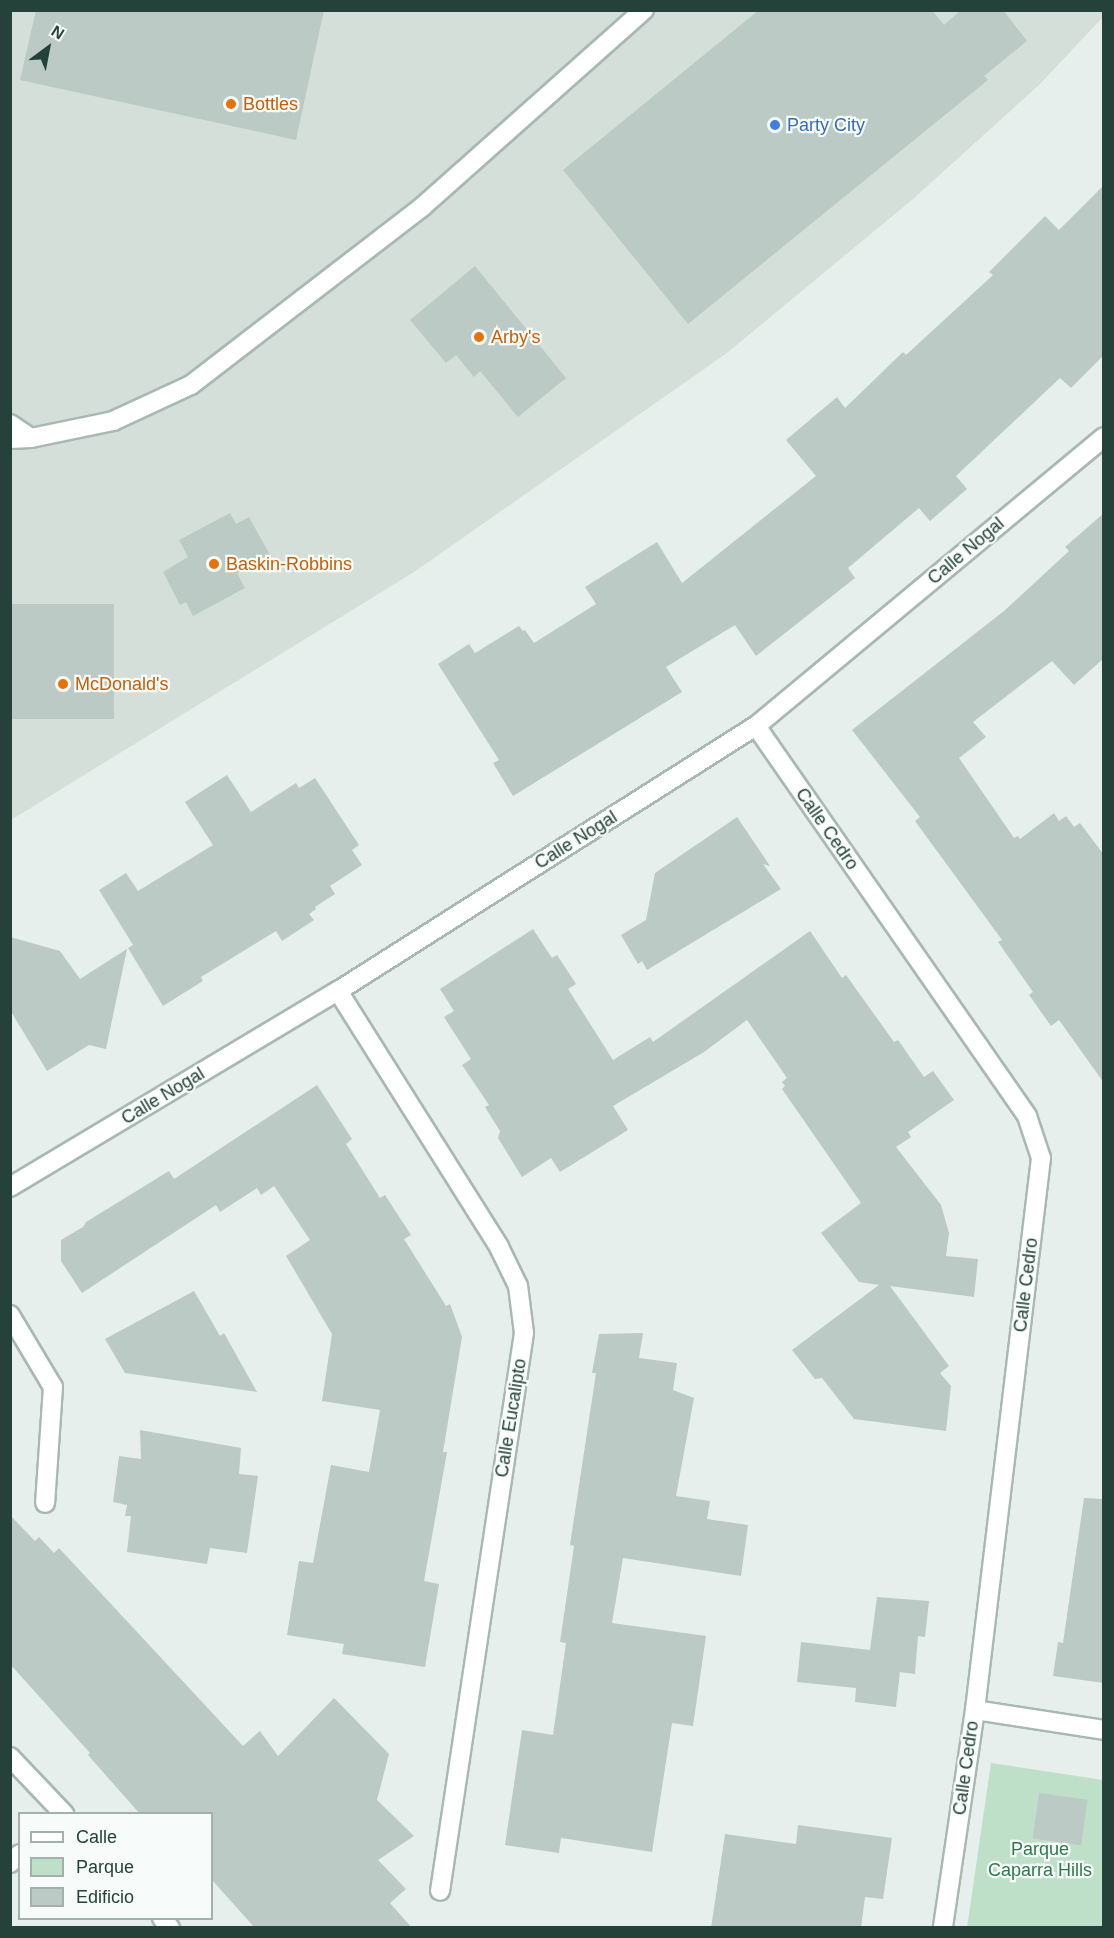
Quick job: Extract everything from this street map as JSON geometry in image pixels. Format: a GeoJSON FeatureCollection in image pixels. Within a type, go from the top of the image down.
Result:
{"type":"FeatureCollection","features":[{"type":"Feature","properties":{"kind":"street"},"geometry":{"type":"LineString","coordinates":[[10,439],[31,438],[113,421],[191,385],[422,207],[644,10]]}},
{"type":"Feature","properties":{"kind":"street"},"geometry":{"type":"LineString","coordinates":[[10,424],[31,438]]}},
{"type":"Feature","properties":{"kind":"street","name":"Calle Nogal"},"geometry":{"type":"LineString","coordinates":[[10,1187],[338,991],[756,726],[1104,437]]}},
{"type":"Feature","properties":{"kind":"street","name":"Calle Cedro"},"geometry":{"type":"LineString","coordinates":[[756,726],[1027,1116],[1041,1158],[975,1710],[943,1928]]}},
{"type":"Feature","properties":{"kind":"street","name":"Calle Eucalipto"},"geometry":{"type":"LineString","coordinates":[[338,991],[499,1247],[518,1286],[524,1333],[440,1892]]}},
{"type":"Feature","properties":{"kind":"street"},"geometry":{"type":"LineString","coordinates":[[10,1316],[53,1387],[45,1503]]}},
{"type":"Feature","properties":{"kind":"street"},"geometry":{"type":"LineString","coordinates":[[975,1710],[1104,1730]]}},
{"type":"Feature","properties":{"kind":"street"},"geometry":{"type":"LineString","coordinates":[[10,1757],[62,1812]]}},
{"type":"Feature","properties":{"kind":"shaded area"},"geometry":{"type":"Polygon","coordinates":[[[11,11],[1103,11],[1103,17],[1040,84],[913,199],[727,353],[414,572],[11,820],[11,11]]]}},
{"type":"Feature","properties":{"kind":"green space","name":"Parque Caparra Hills"},"geometry":{"type":"Polygon","coordinates":[[[991,1763],[1103,1780],[1103,1927],[967,1928],[991,1763]]]}},
{"type":"Feature","properties":{"kind":"building"},"geometry":{"type":"Polygon","coordinates":[[[36,10],[324,10],[296,140],[20,80],[36,10]]]}},
{"type":"Feature","properties":{"kind":"building","name":"Party City"},"geometry":{"type":"Polygon","coordinates":[[[759,10],[932,10],[944,25],[961,10],[1003,10],[1027,41],[984,76],[988,80],[688,324],[563,170],[759,10]]]}},
{"type":"Feature","properties":{"kind":"building"},"geometry":{"type":"Polygon","coordinates":[[[1104,185],[1104,355],[1071,388],[1060,378],[956,476],[967,489],[930,521],[919,508],[848,568],[855,578],[756,656],[735,625],[666,667],[682,692],[513,796],[493,763],[499,760],[438,664],[469,644],[475,653],[519,626],[523,631],[525,630],[534,643],[596,604],[585,587],[657,542],[682,583],[816,476],[786,440],[837,397],[845,408],[903,352],[906,355],[993,275],[989,272],[1045,216],[1059,230],[1104,185]]]}},
{"type":"Feature","properties":{"kind":"building","name":"Arby's"},"geometry":{"type":"Polygon","coordinates":[[[475,266],[566,378],[518,417],[480,371],[474,377],[456,355],[446,363],[410,320],[475,266]]]}},
{"type":"Feature","properties":{"kind":"building","name":"Baskin-Robbins"},"geometry":{"type":"Polygon","coordinates":[[[230,513],[236,524],[249,517],[270,555],[237,573],[245,588],[193,616],[186,602],[180,605],[163,572],[188,557],[179,540],[230,513]]]}},
{"type":"Feature","properties":{"kind":"building"},"geometry":{"type":"Polygon","coordinates":[[[1104,513],[1104,658],[1074,685],[1052,661],[973,722],[986,737],[959,758],[1014,838],[1018,836],[1020,839],[1054,813],[1059,821],[1066,816],[1074,827],[1080,823],[1104,855],[1104,1083],[1059,1020],[1051,1026],[1029,995],[1033,992],[998,942],[1002,940],[915,821],[920,817],[852,730],[1004,611],[1069,551],[1065,547],[1104,513]]]}},
{"type":"Feature","properties":{"kind":"building","name":"McDonald's"},"geometry":{"type":"Polygon","coordinates":[[[10,604],[114,604],[114,719],[10,719],[10,604]]]}},
{"type":"Feature","properties":{"kind":"building"},"geometry":{"type":"Polygon","coordinates":[[[227,775],[251,812],[296,783],[299,788],[315,778],[359,845],[352,850],[362,865],[330,886],[335,894],[315,907],[316,909],[309,914],[314,920],[282,941],[276,931],[201,977],[203,981],[163,1006],[128,948],[133,945],[99,890],[126,873],[138,891],[213,845],[185,802],[227,775]]]}},
{"type":"Feature","properties":{"kind":"building"},"geometry":{"type":"Polygon","coordinates":[[[737,817],[770,866],[763,864],[781,889],[647,970],[642,961],[638,964],[621,935],[646,920],[655,873],[737,817]]]}},
{"type":"Feature","properties":{"kind":"building"},"geometry":{"type":"Polygon","coordinates":[[[533,929],[552,958],[557,955],[576,984],[568,989],[613,1060],[650,1037],[653,1042],[810,931],[842,978],[846,975],[894,1042],[898,1040],[924,1077],[933,1071],[954,1100],[908,1132],[911,1137],[896,1147],[941,1205],[949,1233],[946,1256],[978,1259],[974,1297],[890,1286],[949,1366],[940,1373],[951,1386],[946,1431],[854,1419],[822,1378],[815,1379],[792,1350],[879,1285],[859,1282],[821,1233],[861,1203],[782,1089],[785,1086],[782,1082],[787,1078],[747,1020],[704,1052],[613,1106],[628,1130],[560,1172],[551,1158],[522,1177],[498,1138],[500,1131],[485,1107],[489,1105],[462,1065],[471,1059],[444,1017],[454,1011],[440,989],[533,929]]]}},
{"type":"Feature","properties":{"kind":"building"},"geometry":{"type":"Polygon","coordinates":[[[10,937],[60,951],[80,979],[127,949],[106,1049],[89,1045],[47,1071],[10,1010],[10,937]]]}},
{"type":"Feature","properties":{"kind":"building"},"geometry":{"type":"Polygon","coordinates":[[[317,1085],[352,1139],[346,1144],[380,1198],[385,1195],[411,1235],[404,1239],[446,1306],[450,1304],[462,1337],[443,1452],[447,1452],[424,1581],[439,1584],[425,1667],[342,1654],[344,1644],[287,1635],[299,1561],[313,1563],[331,1465],[369,1472],[380,1410],[322,1401],[332,1334],[286,1256],[310,1240],[274,1186],[261,1195],[257,1188],[220,1212],[216,1205],[82,1293],[61,1261],[61,1240],[83,1227],[86,1222],[169,1171],[174,1179],[317,1085]]]}},
{"type":"Feature","properties":{"kind":"building"},"geometry":{"type":"Polygon","coordinates":[[[194,1291],[220,1336],[224,1333],[257,1392],[125,1373],[105,1339],[194,1291]]]}},
{"type":"Feature","properties":{"kind":"building"},"geometry":{"type":"Polygon","coordinates":[[[643,1333],[639,1358],[677,1363],[673,1390],[694,1398],[676,1496],[710,1501],[707,1519],[748,1525],[741,1576],[623,1558],[612,1623],[706,1636],[693,1726],[672,1723],[652,1852],[561,1838],[559,1853],[505,1845],[522,1730],[553,1735],[566,1643],[560,1642],[574,1546],[570,1545],[596,1373],[592,1373],[599,1334],[643,1333]]]}},
{"type":"Feature","properties":{"kind":"building"},"geometry":{"type":"Polygon","coordinates":[[[140,1430],[241,1448],[239,1474],[258,1476],[247,1553],[210,1548],[207,1564],[127,1552],[131,1516],[125,1516],[127,1505],[113,1502],[119,1456],[141,1459],[140,1430]]]}},
{"type":"Feature","properties":{"kind":"building"},"geometry":{"type":"Polygon","coordinates":[[[1084,1498],[1104,1499],[1104,1683],[1053,1676],[1058,1642],[1063,1643],[1084,1498]]]}},
{"type":"Feature","properties":{"kind":"building"},"geometry":{"type":"Polygon","coordinates":[[[10,1515],[35,1541],[39,1537],[54,1553],[59,1548],[243,1746],[260,1731],[278,1756],[334,1698],[389,1754],[377,1800],[414,1836],[378,1860],[406,1889],[390,1903],[412,1928],[255,1928],[213,1881],[213,1812],[138,1812],[88,1755],[90,1753],[10,1664],[10,1515]]]}},
{"type":"Feature","properties":{"kind":"building"},"geometry":{"type":"Polygon","coordinates":[[[877,1597],[929,1601],[925,1637],[918,1636],[915,1674],[900,1672],[896,1707],[855,1702],[856,1688],[797,1682],[801,1642],[870,1650],[877,1597]]]}},
{"type":"Feature","properties":{"kind":"building"},"geometry":{"type":"Polygon","coordinates":[[[1039,1793],[1088,1800],[1081,1845],[1033,1839],[1039,1793]]]}},
{"type":"Feature","properties":{"kind":"building"},"geometry":{"type":"Polygon","coordinates":[[[798,1825],[892,1838],[883,1899],[865,1897],[861,1928],[711,1928],[725,1834],[796,1844],[798,1825]]]}},
{"type":"Feature","properties":{"kind":"place","name":"Bottles"},"geometry":{"type":"Point","coordinates":[231,104]}},
{"type":"Feature","properties":{"kind":"place","name":"Party City"},"geometry":{"type":"Point","coordinates":[775,125]}},
{"type":"Feature","properties":{"kind":"place","name":"Arby's"},"geometry":{"type":"Point","coordinates":[479,337]}},
{"type":"Feature","properties":{"kind":"place","name":"Baskin-Robbins"},"geometry":{"type":"Point","coordinates":[214,564]}},
{"type":"Feature","properties":{"kind":"place","name":"McDonald's"},"geometry":{"type":"Point","coordinates":[63,684]}}]}
